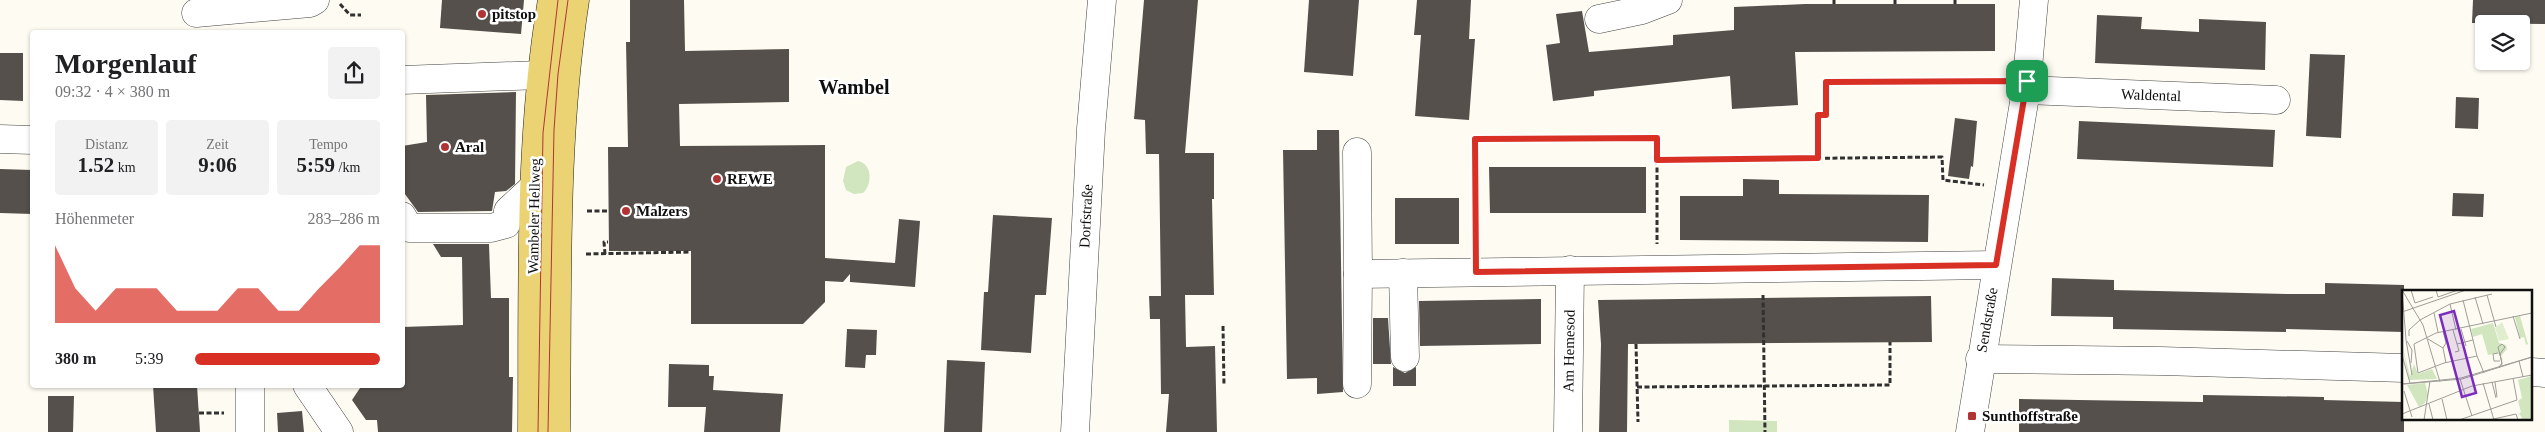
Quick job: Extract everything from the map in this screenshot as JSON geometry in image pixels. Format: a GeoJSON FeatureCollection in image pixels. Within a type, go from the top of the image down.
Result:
{"type":"FeatureCollection","features":[{"type":"Feature","properties":{"kind":"main road","name":"Wambeler Hellweg"},"geometry":{"type":"LineString","coordinates":[[532,432],[534,186],[540,75],[552,0]]}},
{"type":"Feature","properties":{"kind":"main road","name":"Wambeler Hellweg"},"geometry":{"type":"LineString","coordinates":[[556,432],[558,240],[562,124],[575,0]]}},
{"type":"Feature","properties":{"kind":"street"},"geometry":{"type":"LineString","coordinates":[[196,15],[310,3],[315,0]]}},
{"type":"Feature","properties":{"kind":"street","name":"Dorfstraße"},"geometry":{"type":"LineString","coordinates":[[1075,432],[1090,139],[1102,0]]}},
{"type":"Feature","properties":{"kind":"street"},"geometry":{"type":"LineString","coordinates":[[1599,18],[1642,10],[1668,0]]}},
{"type":"Feature","properties":{"kind":"street","name":"Sendstraße"},"geometry":{"type":"LineString","coordinates":[[1970,432],[1980,359],[2027,85],[2034,0]]}},
{"type":"Feature","properties":{"kind":"street"},"geometry":{"type":"LineString","coordinates":[[405,80],[540,75]]}},
{"type":"Feature","properties":{"kind":"street","name":"Waldental"},"geometry":{"type":"LineString","coordinates":[[2027,85],[2276,100]]}},
{"type":"Feature","properties":{"kind":"street"},"geometry":{"type":"LineString","coordinates":[[0,140],[30,140]]}},
{"type":"Feature","properties":{"kind":"street"},"geometry":{"type":"LineString","coordinates":[[1356,152],[1357,384]]}},
{"type":"Feature","properties":{"kind":"street"},"geometry":{"type":"LineString","coordinates":[[405,221],[409,228],[491,228],[506,224],[508,211],[534,186]]}},
{"type":"Feature","properties":{"kind":"street"},"geometry":{"type":"LineString","coordinates":[[1358,274],[1996,265]]}},
{"type":"Feature","properties":{"kind":"street","name":"Am Hemesod"},"geometry":{"type":"LineString","coordinates":[[1568,432],[1570,270]]}},
{"type":"Feature","properties":{"kind":"street"},"geometry":{"type":"LineString","coordinates":[[1403,273],[1405,357]]}},
{"type":"Feature","properties":{"kind":"street"},"geometry":{"type":"LineString","coordinates":[[1980,359],[2161,361],[2402,368]]}},
{"type":"Feature","properties":{"kind":"street"},"geometry":{"type":"LineString","coordinates":[[2532,372],[2545,373]]}},
{"type":"Feature","properties":{"kind":"street"},"geometry":{"type":"LineString","coordinates":[[250,388],[250,432]]}},
{"type":"Feature","properties":{"kind":"street"},"geometry":{"type":"LineString","coordinates":[[309,388],[339,432]]}},
{"type":"Feature","properties":{"kind":"path"},"geometry":{"type":"LineString","coordinates":[[337,0],[350,15],[361,15]]}},
{"type":"Feature","properties":{"kind":"path"},"geometry":{"type":"LineString","coordinates":[[1818,158],[1818,115],[1826,115],[1826,82],[2027,85]]}},
{"type":"Feature","properties":{"kind":"path"},"geometry":{"type":"LineString","coordinates":[[1476,272],[1475,139],[1657,138],[1657,269]]}},
{"type":"Feature","properties":{"kind":"path"},"geometry":{"type":"LineString","coordinates":[[1657,160],[1942,157],[1943,180],[2010,187]]}},
{"type":"Feature","properties":{"kind":"path"},"geometry":{"type":"LineString","coordinates":[[587,211],[608,211]]}},
{"type":"Feature","properties":{"kind":"path"},"geometry":{"type":"LineString","coordinates":[[605,254],[604,242],[608,242]]}},
{"type":"Feature","properties":{"kind":"path"},"geometry":{"type":"LineString","coordinates":[[586,254],[690,252]]}},
{"type":"Feature","properties":{"kind":"path"},"geometry":{"type":"LineString","coordinates":[[1762,268],[1765,432]]}},
{"type":"Feature","properties":{"kind":"path"},"geometry":{"type":"LineString","coordinates":[[1223,326],[1224,386]]}},
{"type":"Feature","properties":{"kind":"path"},"geometry":{"type":"LineString","coordinates":[[1637,387],[1890,385],[1890,342]]}},
{"type":"Feature","properties":{"kind":"path"},"geometry":{"type":"LineString","coordinates":[[1636,344],[1638,422]]}},
{"type":"Feature","properties":{"kind":"path"},"geometry":{"type":"LineString","coordinates":[[199,414],[224,412]]}},
{"type":"Feature","properties":{"kind":"green space"},"geometry":{"type":"Polygon","coordinates":[[[858,161],[863,163],[869,170],[869,180],[863,193],[854,194],[846,190],[843,181],[846,167],[858,161]]]}},
{"type":"Feature","properties":{"kind":"green space"},"geometry":{"type":"Polygon","coordinates":[[[1729,420],[1777,421],[1777,432],[1729,432],[1729,420]]]}},
{"type":"Feature","properties":{"kind":"building","name":"pitstop"},"geometry":{"type":"Polygon","coordinates":[[[442,0],[524,0],[521,34],[440,28],[442,0]]]}},
{"type":"Feature","properties":{"kind":"building"},"geometry":{"type":"Polygon","coordinates":[[[630,0],[684,0],[685,51],[789,49],[789,102],[679,104],[680,146],[825,145],[825,258],[895,263],[899,219],[920,221],[915,287],[850,282],[850,274],[843,282],[825,281],[825,302],[803,324],[691,324],[691,251],[609,251],[608,147],[628,147],[626,42],[630,42],[630,0]]]}},
{"type":"Feature","properties":{"kind":"building"},"geometry":{"type":"Polygon","coordinates":[[[1144,0],[1198,0],[1185,153],[1214,153],[1214,199],[1212,199],[1214,295],[1185,295],[1186,347],[1215,346],[1217,432],[1166,432],[1169,394],[1161,394],[1160,319],[1150,319],[1149,296],[1161,296],[1159,154],[1146,154],[1145,120],[1134,119],[1144,0]]]}},
{"type":"Feature","properties":{"kind":"building"},"geometry":{"type":"Polygon","coordinates":[[[1309,0],[1359,0],[1353,76],[1304,72],[1309,0]]]}},
{"type":"Feature","properties":{"kind":"building"},"geometry":{"type":"Polygon","coordinates":[[[1417,0],[1471,0],[1469,39],[1475,39],[1469,120],[1415,116],[1421,35],[1414,35],[1417,0]]]}},
{"type":"Feature","properties":{"kind":"building"},"geometry":{"type":"Polygon","coordinates":[[[2473,0],[2545,0],[2545,24],[2530,24],[2530,15],[2475,15],[2475,23],[2472,23],[2473,0]]]}},
{"type":"Feature","properties":{"kind":"building"},"geometry":{"type":"Polygon","coordinates":[[[1805,4],[1995,4],[1995,51],[1795,52],[1798,105],[1732,109],[1730,76],[1594,91],[1594,96],[1553,101],[1546,45],[1560,43],[1556,14],[1582,11],[1589,52],[1673,45],[1673,35],[1734,30],[1734,7],[1805,4]]]}},
{"type":"Feature","properties":{"kind":"building"},"geometry":{"type":"Polygon","coordinates":[[[2097,15],[2142,17],[2141,29],[2199,32],[2199,19],[2266,22],[2265,70],[2095,63],[2097,15]]]}},
{"type":"Feature","properties":{"kind":"building"},"geometry":{"type":"Polygon","coordinates":[[[0,53],[23,53],[23,101],[0,100],[0,53]]]}},
{"type":"Feature","properties":{"kind":"building"},"geometry":{"type":"Polygon","coordinates":[[[2310,54],[2345,55],[2341,138],[2306,136],[2310,54]]]}},
{"type":"Feature","properties":{"kind":"building"},"geometry":{"type":"Polygon","coordinates":[[[516,92],[515,184],[506,191],[495,192],[492,211],[418,212],[405,194],[405,146],[427,142],[426,95],[516,92]]]}},
{"type":"Feature","properties":{"kind":"building"},"geometry":{"type":"Polygon","coordinates":[[[2456,97],[2479,98],[2478,129],[2455,128],[2456,97]]]}},
{"type":"Feature","properties":{"kind":"building"},"geometry":{"type":"Polygon","coordinates":[[[1955,118],[1977,121],[1973,167],[1971,166],[1969,179],[1948,176],[1955,118]]]}},
{"type":"Feature","properties":{"kind":"building"},"geometry":{"type":"Polygon","coordinates":[[[2079,121],[2275,130],[2273,167],[2077,159],[2079,121]]]}},
{"type":"Feature","properties":{"kind":"building"},"geometry":{"type":"Polygon","coordinates":[[[1317,130],[1339,130],[1343,392],[1317,394],[1317,378],[1287,379],[1283,150],[1317,150],[1317,130]]]}},
{"type":"Feature","properties":{"kind":"building"},"geometry":{"type":"Polygon","coordinates":[[[1489,167],[1646,167],[1646,213],[1490,213],[1489,167]]]}},
{"type":"Feature","properties":{"kind":"building"},"geometry":{"type":"Polygon","coordinates":[[[0,169],[30,170],[30,214],[0,213],[0,169]]]}},
{"type":"Feature","properties":{"kind":"building"},"geometry":{"type":"Polygon","coordinates":[[[1743,179],[1779,180],[1779,194],[1929,195],[1928,242],[1680,240],[1680,196],[1743,196],[1743,179]]]}},
{"type":"Feature","properties":{"kind":"building"},"geometry":{"type":"Polygon","coordinates":[[[2453,193],[2484,194],[2483,217],[2452,216],[2453,193]]]}},
{"type":"Feature","properties":{"kind":"building"},"geometry":{"type":"Polygon","coordinates":[[[1395,198],[1459,198],[1459,244],[1395,244],[1395,198]]]}},
{"type":"Feature","properties":{"kind":"building"},"geometry":{"type":"Polygon","coordinates":[[[993,215],[1052,218],[1046,295],[1035,295],[1031,353],[981,350],[984,292],[988,292],[993,215]]]}},
{"type":"Feature","properties":{"kind":"building"},"geometry":{"type":"Polygon","coordinates":[[[433,244],[489,244],[491,298],[509,298],[509,377],[513,377],[512,432],[378,432],[377,420],[366,420],[352,400],[360,388],[405,388],[405,327],[463,325],[462,257],[441,257],[433,244]]]}},
{"type":"Feature","properties":{"kind":"building"},"geometry":{"type":"Polygon","coordinates":[[[2052,278],[2114,280],[2114,290],[2287,294],[2325,294],[2325,283],[2404,285],[2404,290],[2402,290],[2402,332],[2286,329],[2286,332],[2113,329],[2113,317],[2051,316],[2052,278]]]}},
{"type":"Feature","properties":{"kind":"building"},"geometry":{"type":"Polygon","coordinates":[[[1931,296],[1932,342],[1628,344],[1627,432],[1599,432],[1601,344],[1598,300],[1931,296]]]}},
{"type":"Feature","properties":{"kind":"building"},"geometry":{"type":"Polygon","coordinates":[[[1541,299],[1541,344],[1420,346],[1419,301],[1541,299]]]}},
{"type":"Feature","properties":{"kind":"building"},"geometry":{"type":"Polygon","coordinates":[[[1373,318],[1388,318],[1391,364],[1373,364],[1373,318]]]}},
{"type":"Feature","properties":{"kind":"building"},"geometry":{"type":"Polygon","coordinates":[[[847,329],[877,330],[876,355],[866,355],[865,368],[845,367],[847,329]]]}},
{"type":"Feature","properties":{"kind":"building"},"geometry":{"type":"Polygon","coordinates":[[[947,360],[985,362],[982,432],[944,432],[947,360]]]}},
{"type":"Feature","properties":{"kind":"building"},"geometry":{"type":"Polygon","coordinates":[[[669,364],[709,365],[709,376],[714,376],[713,390],[783,394],[780,432],[704,432],[706,407],[668,407],[669,364]]]}},
{"type":"Feature","properties":{"kind":"building"},"geometry":{"type":"Polygon","coordinates":[[[1393,367],[1405,373],[1416,367],[1416,386],[1393,386],[1393,367]]]}},
{"type":"Feature","properties":{"kind":"building"},"geometry":{"type":"Polygon","coordinates":[[[153,388],[197,388],[200,432],[156,432],[153,388]]]}},
{"type":"Feature","properties":{"kind":"building"},"geometry":{"type":"Polygon","coordinates":[[[2203,395],[2324,397],[2324,400],[2402,402],[2404,432],[2019,432],[2019,399],[2203,402],[2203,395]]]}},
{"type":"Feature","properties":{"kind":"building"},"geometry":{"type":"Polygon","coordinates":[[[48,396],[74,396],[73,432],[48,432],[48,396]]]}},
{"type":"Feature","properties":{"kind":"building"},"geometry":{"type":"Polygon","coordinates":[[[302,411],[304,432],[278,432],[277,413],[302,411]]]}},
{"type":"Feature","properties":{"kind":"tram line"},"geometry":{"type":"LineString","coordinates":[[538,432],[543,133],[558,0]]}},
{"type":"Feature","properties":{"kind":"tram line"},"geometry":{"type":"LineString","coordinates":[[548,432],[554,130],[558,74],[568,0]]}},
{"type":"Feature","properties":{"kind":"place","name":"pitstop"},"geometry":{"type":"Point","coordinates":[482,14]}},
{"type":"Feature","properties":{"kind":"place","name":"Aral"},"geometry":{"type":"Point","coordinates":[445,147]}},
{"type":"Feature","properties":{"kind":"place","name":"REWE"},"geometry":{"type":"Point","coordinates":[717,179]}},
{"type":"Feature","properties":{"kind":"place","name":"Malzers"},"geometry":{"type":"Point","coordinates":[626,211]}},
{"type":"Feature","properties":{"kind":"place","name":"Sunthoffstraße"},"geometry":{"type":"Point","coordinates":[1972,416]}},
{"type":"Feature","properties":{"kind":"district","name":"Wambel"},"geometry":{"type":"Point","coordinates":[854,87]}},
{"type":"Feature","properties":{"kind":"route"},"geometry":{"type":"LineString","coordinates":[[2027,81],[1996,265],[1476,272],[1475,139],[1657,138],[1657,160],[1818,158],[1818,115],[1826,115],[1826,82],[2027,81]]}}]}
